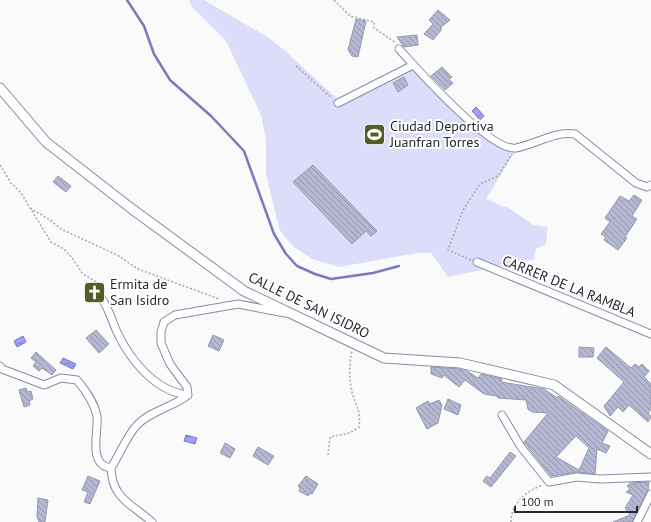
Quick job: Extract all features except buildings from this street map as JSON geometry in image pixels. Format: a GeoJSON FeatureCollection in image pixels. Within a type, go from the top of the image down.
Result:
{"type":"FeatureCollection","features":[{"type":"Feature","properties":{"kind":"street"},"geometry":{"type":"LineString","coordinates":[[399,49],[437,92],[491,138],[505,146],[516,148],[565,133],[575,134],[636,183],[648,187],[651,185]]}},
{"type":"Feature","properties":{"kind":"street"},"geometry":{"type":"LineString","coordinates":[[338,103],[413,65]]}},
{"type":"Feature","properties":{"kind":"street","name":"CALLE DE SAN ISIDRO"},"geometry":{"type":"LineString","coordinates":[[0,88],[46,142],[132,209],[244,290],[384,358],[460,363],[554,385],[651,454]]}},
{"type":"Feature","properties":{"kind":"street","name":"CARRER DE LA RAMBLA"},"geometry":{"type":"LineString","coordinates":[[477,262],[651,334]]}},
{"type":"Feature","properties":{"kind":"street"},"geometry":{"type":"LineString","coordinates":[[102,299],[118,334],[133,359],[146,375],[179,394],[188,395]]}},
{"type":"Feature","properties":{"kind":"street"},"geometry":{"type":"LineString","coordinates":[[188,395],[187,387],[170,364],[161,343],[161,332],[164,322],[175,315],[236,305],[297,315]]}},
{"type":"Feature","properties":{"kind":"street"},"geometry":{"type":"LineString","coordinates":[[0,366],[2,369],[44,385],[61,378],[77,380],[85,389],[97,417],[95,437],[97,453],[102,464],[111,468]]}},
{"type":"Feature","properties":{"kind":"street"},"geometry":{"type":"LineString","coordinates":[[152,522],[129,505],[116,492],[111,468],[128,437],[138,424],[188,395]]}},
{"type":"Feature","properties":{"kind":"street"},"geometry":{"type":"LineString","coordinates":[[502,415],[521,447],[549,482],[577,477],[600,479],[651,477]]}},
{"type":"Feature","properties":{"kind":"street"},"geometry":{"type":"LineString","coordinates":[[637,522],[650,498]]}},
{"type":"Feature","properties":{"kind":"path"},"geometry":{"type":"LineString","coordinates":[[334,0],[350,16],[374,22],[374,28],[396,41],[399,49]]}},
{"type":"Feature","properties":{"kind":"path"},"geometry":{"type":"LineString","coordinates":[[296,66],[338,103]]}},
{"type":"Feature","properties":{"kind":"path"},"geometry":{"type":"LineString","coordinates":[[477,262],[448,250],[463,210],[480,184],[498,176],[516,148]]}},
{"type":"Feature","properties":{"kind":"path"},"geometry":{"type":"LineString","coordinates":[[0,165],[30,208],[51,242],[64,249],[83,274],[98,283],[106,294],[102,299]]}},
{"type":"Feature","properties":{"kind":"path"},"geometry":{"type":"LineString","coordinates":[[30,208],[50,220],[61,230],[117,255],[138,270],[236,305]]}},
{"type":"Feature","properties":{"kind":"path"},"geometry":{"type":"LineString","coordinates":[[328,455],[330,437],[350,433],[358,426],[360,414],[352,392],[349,362],[354,343]]}},
{"type":"Feature","properties":{"kind":"path"},"geometry":{"type":"LineString","coordinates":[[511,522],[511,516],[517,502],[528,490],[549,482]]}},
{"type":"Feature","properties":{"kind":"shaded area","name":"Ciudad Deportiva Juanfran Torres"},"geometry":{"type":"Polygon","coordinates":[[[189,0],[204,0],[266,36],[283,49],[343,104],[410,69],[414,70],[429,86],[430,91],[435,92],[498,144],[522,148],[513,155],[486,199],[510,209],[534,225],[548,227],[546,244],[536,249],[534,259],[448,277],[431,253],[417,253],[339,267],[312,259],[294,247],[280,231],[276,216],[266,174],[266,139],[261,115],[226,41],[193,8],[189,0]]]}},
{"type":"Feature","properties":{"kind":"water"},"geometry":{"type":"Polygon","coordinates":[[[476,107],[484,116],[480,120],[472,111],[476,107]]]}},
{"type":"Feature","properties":{"kind":"water"},"geometry":{"type":"Polygon","coordinates":[[[23,336],[26,342],[17,347],[14,341],[23,336]]]}},
{"type":"Feature","properties":{"kind":"water"},"geometry":{"type":"Polygon","coordinates":[[[63,358],[76,364],[73,369],[60,363],[63,358]]]}},
{"type":"Feature","properties":{"kind":"water"},"geometry":{"type":"Polygon","coordinates":[[[186,435],[197,438],[195,444],[184,441],[186,435]]]}},
{"type":"Feature","properties":{"kind":"waterway"},"geometry":{"type":"LineString","coordinates":[[127,0],[144,26],[154,54],[170,80],[211,116],[244,151],[274,234],[286,254],[297,266],[331,279],[373,273],[399,266]]}},
{"type":"Feature","properties":{"kind":"place","name":"Ciudad Deportiva Juanfran Torres"},"geometry":{"type":"Point","coordinates":[374,134]}},
{"type":"Feature","properties":{"kind":"place","name":"Ermita de San Isidro"},"geometry":{"type":"Point","coordinates":[95,292]}}]}
